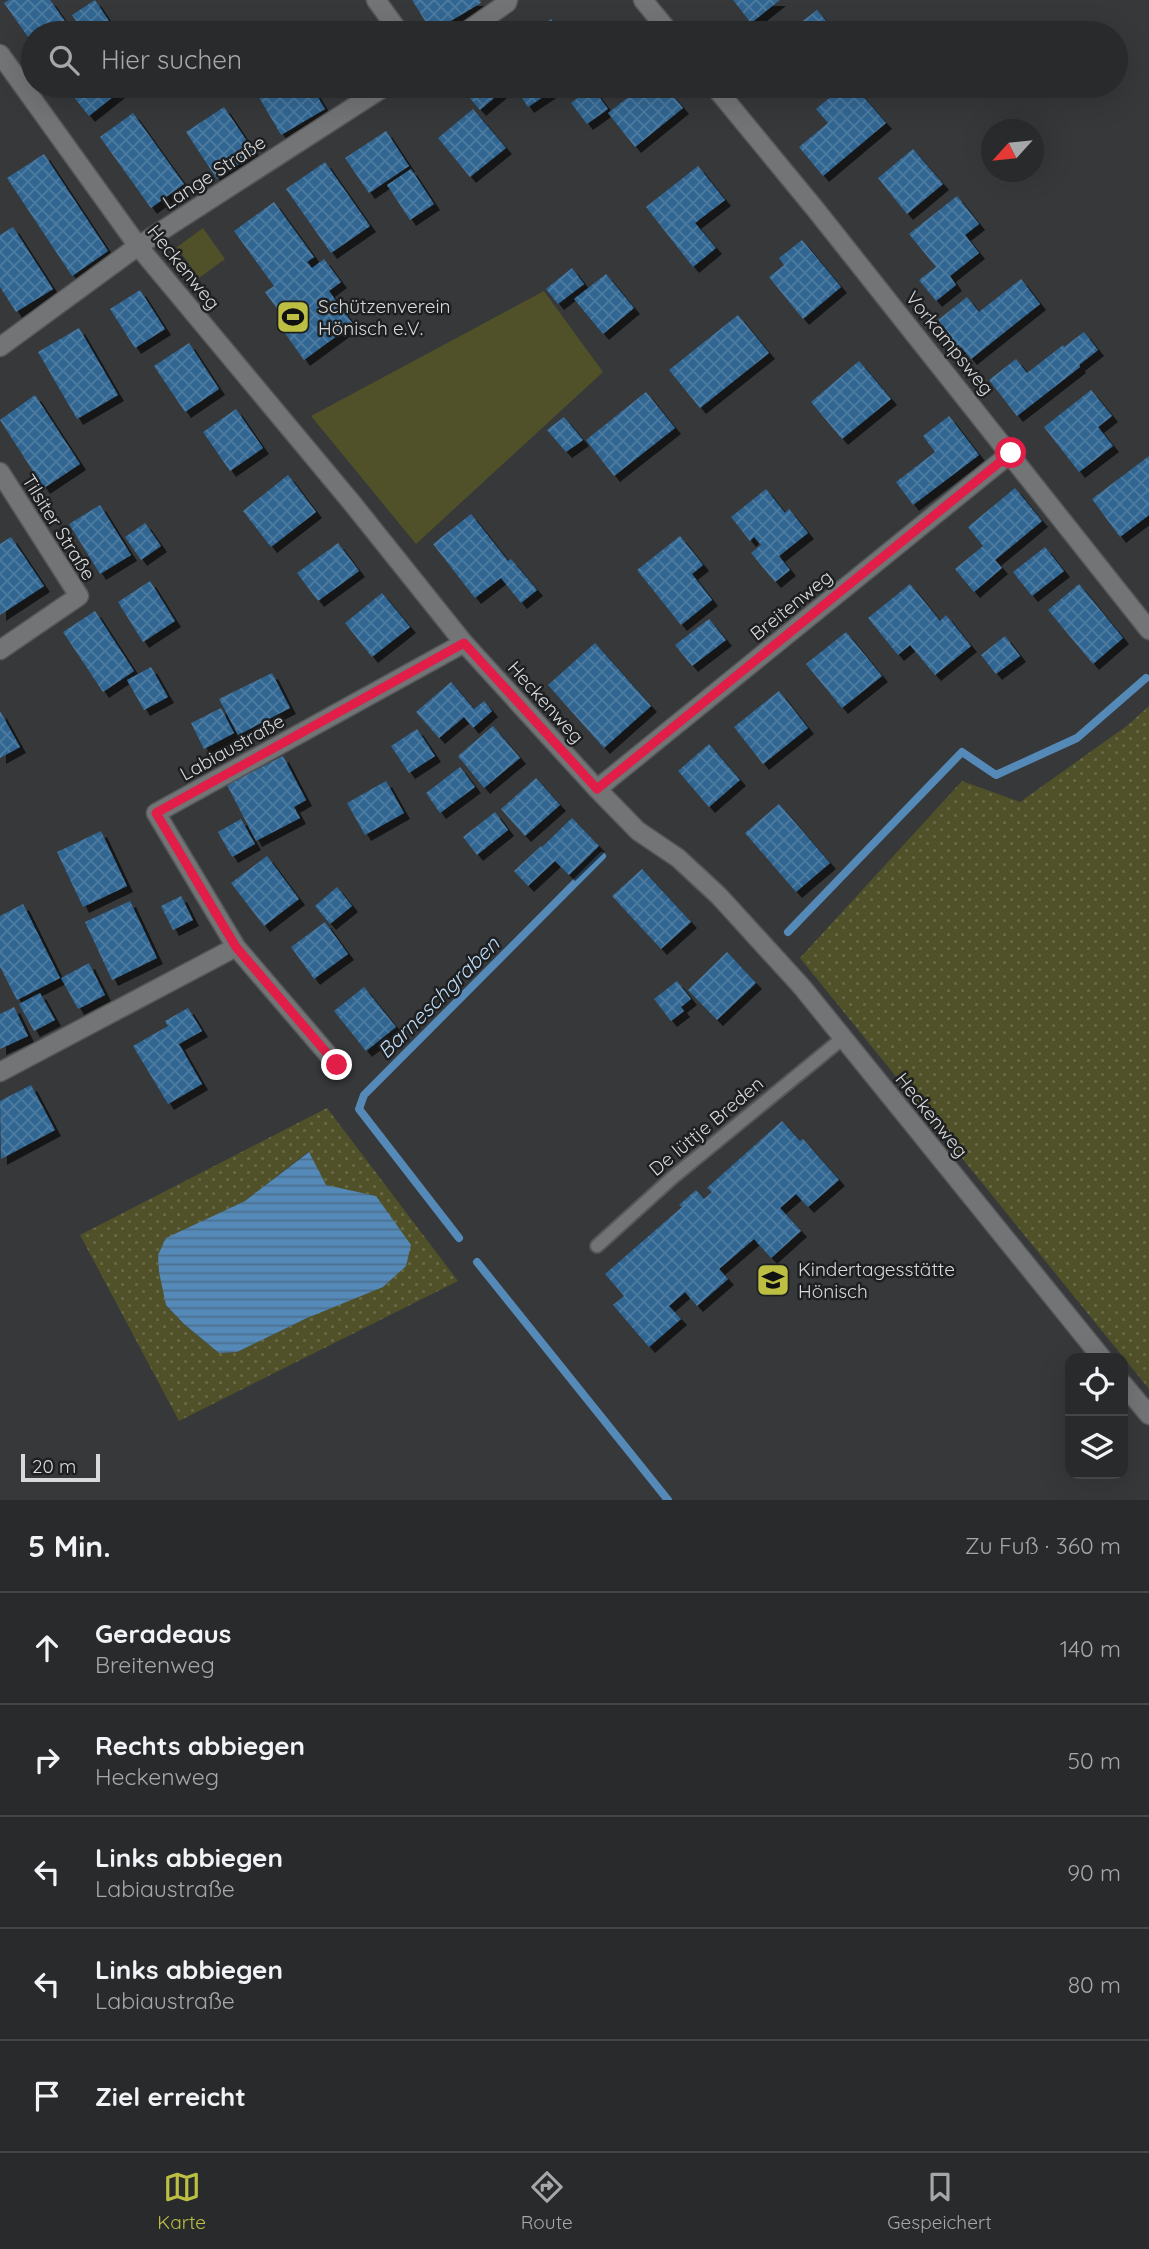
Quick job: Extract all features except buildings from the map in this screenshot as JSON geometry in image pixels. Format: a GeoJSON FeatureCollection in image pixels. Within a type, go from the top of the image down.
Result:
{"type":"FeatureCollection","features":[{"type":"Feature","properties":{"kind":"street"},"geometry":{"type":"LineString","coordinates":[[376,0],[391,21]]}},
{"type":"Feature","properties":{"kind":"street"},"geometry":{"type":"LineString","coordinates":[[480,21],[508,0]]}},
{"type":"Feature","properties":{"kind":"street"},"geometry":{"type":"LineString","coordinates":[[643,0],[660,21]]}},
{"type":"Feature","properties":{"kind":"street","name":"Heckenweg"},"geometry":{"type":"LineString","coordinates":[[0,54],[21,83]]}},
{"type":"Feature","properties":{"kind":"street","name":"Heckenweg"},"geometry":{"type":"LineString","coordinates":[[32,98],[138,246],[352,503],[464,643],[638,831],[678,858],[719,895],[802,987],[1097,1353]]}},
{"type":"Feature","properties":{"kind":"street","name":"Lange Straße"},"geometry":{"type":"LineString","coordinates":[[0,347],[138,246],[367,98]]}},
{"type":"Feature","properties":{"kind":"street","name":"Vorkampsweg"},"geometry":{"type":"LineString","coordinates":[[724,98],[1011,453],[1149,630]]}},
{"type":"Feature","properties":{"kind":"street","name":"Breitenweg"},"geometry":{"type":"LineString","coordinates":[[597,789],[1011,453]]}},
{"type":"Feature","properties":{"kind":"street","name":"Tilsiter Straße"},"geometry":{"type":"LineString","coordinates":[[0,472],[79,596],[0,650]]}},
{"type":"Feature","properties":{"kind":"street","name":"Labiaustraße"},"geometry":{"type":"LineString","coordinates":[[337,1065],[236,947],[156,813],[464,643]]}},
{"type":"Feature","properties":{"kind":"street"},"geometry":{"type":"LineString","coordinates":[[0,1072],[236,947]]}},
{"type":"Feature","properties":{"kind":"street"},"geometry":{"type":"LineString","coordinates":[[1128,1390],[1149,1415]]}},
{"type":"Feature","properties":{"kind":"lane","name":"De lüttje Breden"},"geometry":{"type":"LineString","coordinates":[[597,1246],[672,1178],[842,1038]]}},
{"type":"Feature","properties":{"kind":"green space"},"geometry":{"type":"Polygon","coordinates":[[[203,228],[225,259],[199,278],[177,247],[203,228]]]}},
{"type":"Feature","properties":{"kind":"green space"},"geometry":{"type":"Polygon","coordinates":[[[544,291],[603,372],[416,544],[311,416],[544,291]]]}},
{"type":"Feature","properties":{"kind":"green space"},"geometry":{"type":"Polygon","coordinates":[[[1149,706],[1149,1389],[1128,1363],[1128,1353],[1120,1353],[800,958],[962,781],[1020,802],[1128,725],[1149,706]]]}},
{"type":"Feature","properties":{"kind":"green space"},"geometry":{"type":"Polygon","coordinates":[[[327,1108],[458,1281],[179,1421],[80,1235],[327,1108]],[[308,1152],[245,1201],[167,1238],[166,1305],[219,1353],[236,1352],[307,1318],[376,1196],[326,1186],[308,1152]]]}},
{"type":"Feature","properties":{"kind":"water"},"geometry":{"type":"Polygon","coordinates":[[[309,1152],[326,1185],[376,1196],[411,1245],[406,1266],[383,1287],[307,1318],[237,1352],[219,1353],[166,1305],[158,1255],[166,1238],[245,1201],[309,1152]]]}},
{"type":"Feature","properties":{"kind":"waterway","name":"Barneschgraben"},"geometry":{"type":"LineString","coordinates":[[788,932],[962,752],[996,775],[1077,738],[1146,678]]}},
{"type":"Feature","properties":{"kind":"waterway","name":"Barneschgraben"},"geometry":{"type":"LineString","coordinates":[[459,1238],[359,1109],[364,1095],[602,856]]}},
{"type":"Feature","properties":{"kind":"waterway","name":"Barneschgraben"},"geometry":{"type":"LineString","coordinates":[[477,1262],[668,1500]]}},
{"type":"Feature","properties":{"kind":"place","name":"Schützenverein Hönisch e.V."},"geometry":{"type":"Point","coordinates":[293,317]}},
{"type":"Feature","properties":{"kind":"place","name":"Kindertagesstätte Hönisch"},"geometry":{"type":"Point","coordinates":[773,1280]}},
{"type":"Feature","properties":{"kind":"route"},"geometry":{"type":"LineString","coordinates":[[337,1065],[236,947],[156,813],[464,643],[597,789],[1011,453]]}}]}
